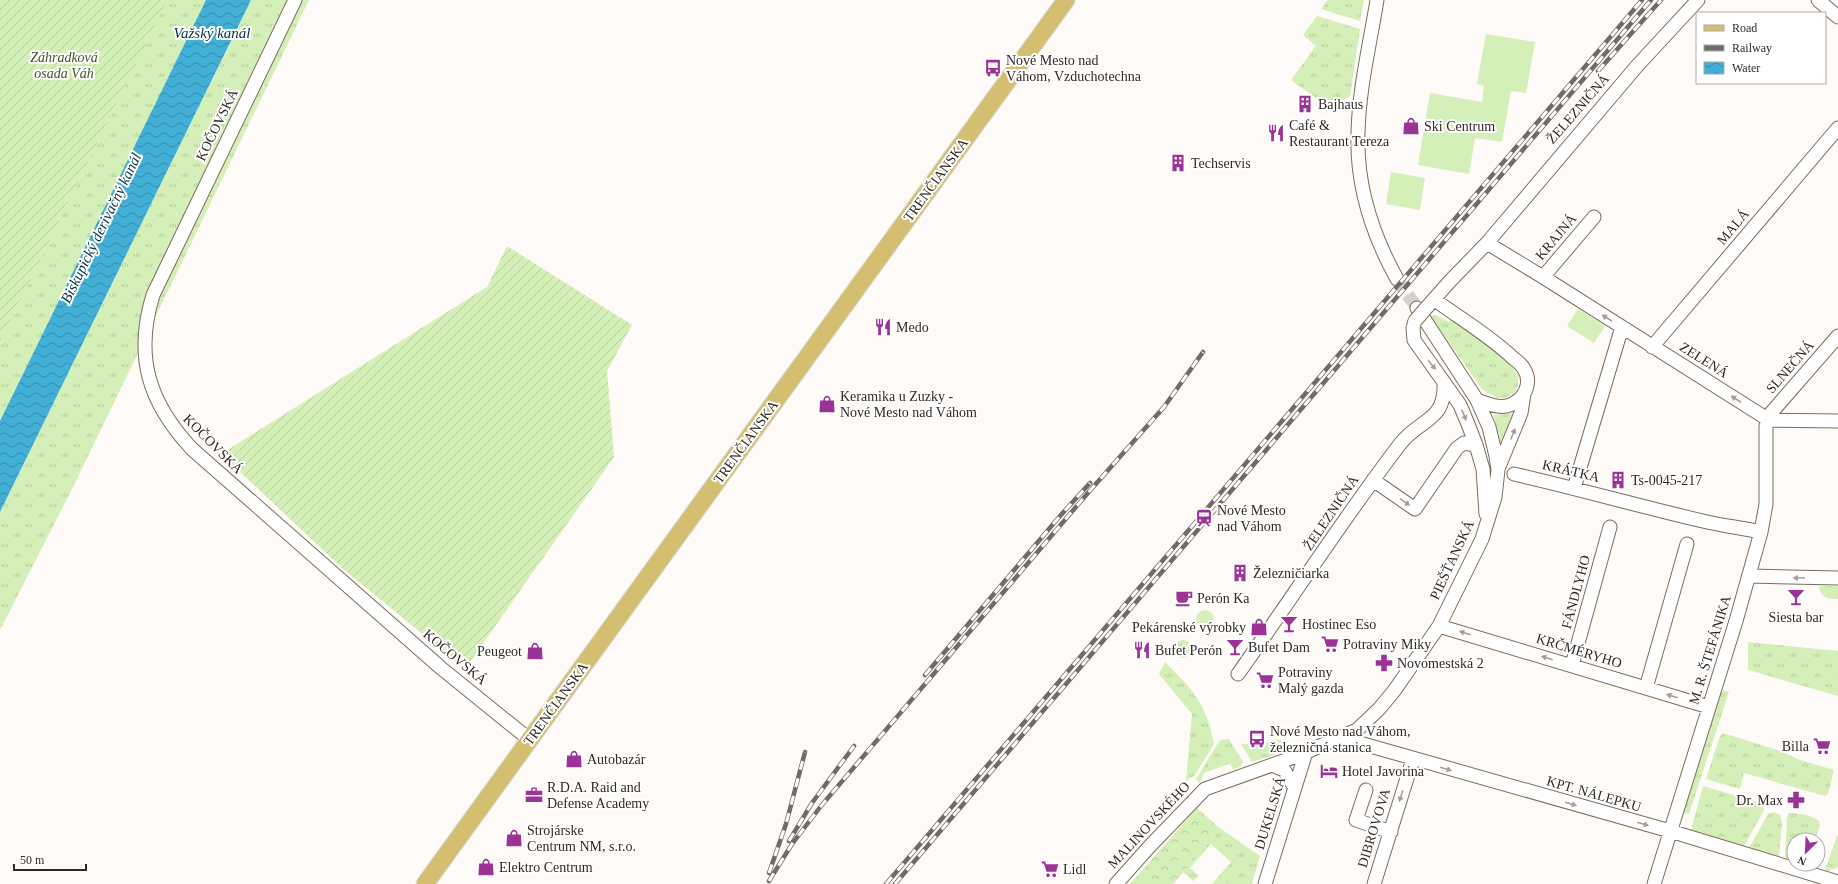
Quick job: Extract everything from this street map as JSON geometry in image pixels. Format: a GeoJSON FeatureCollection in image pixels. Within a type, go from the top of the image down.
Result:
{"type":"FeatureCollection","features":[{"type":"Feature","properties":{"kind":"main road","name":"TRENČIANSKA"},"geometry":{"type":"LineString","coordinates":[[426,884],[1066,0]]}},
{"type":"Feature","properties":{"kind":"street","name":"KOČOVSKÁ"},"geometry":{"type":"LineString","coordinates":[[295,0],[153,296],[146,322],[144,346],[146,364],[156,398],[169,422],[202,458],[441,668],[530,740]]}},
{"type":"Feature","properties":{"kind":"street"},"geometry":{"type":"LineString","coordinates":[[1377,0],[1359,115],[1358,153],[1363,191],[1369,215],[1380,245],[1397,279]]}},
{"type":"Feature","properties":{"kind":"street","name":"ŽELEZNIČNÁ"},"geometry":{"type":"LineString","coordinates":[[1238,674],[1373,480],[1402,442],[1440,409],[1445,395],[1444,382],[1414,340],[1413,328],[1415,321],[1426,305],[1487,243],[1612,95],[1698,0]]}},
{"type":"Feature","properties":{"kind":"street"},"geometry":{"type":"LineString","coordinates":[[1818,0],[1838,17]]}},
{"type":"Feature","properties":{"kind":"street","name":"MALÁ"},"geometry":{"type":"LineString","coordinates":[[1652,347],[1838,128]]}},
{"type":"Feature","properties":{"kind":"street","name":"KRAJNÁ"},"geometry":{"type":"LineString","coordinates":[[1543,277],[1594,217]]}},
{"type":"Feature","properties":{"kind":"street","name":"ZELENÁ"},"geometry":{"type":"LineString","coordinates":[[1487,243],[1769,420]]}},
{"type":"Feature","properties":{"kind":"street"},"geometry":{"type":"LineString","coordinates":[[1426,305],[1490,339],[1523,367],[1528,382],[1524,394],[1522,413],[1498,470]]}},
{"type":"Feature","properties":{"kind":"street","name":"PIEŠŤANSKÁ"},"geometry":{"type":"LineString","coordinates":[[1205,789],[1306,752],[1342,738],[1357,730],[1379,709],[1410,670],[1439,626],[1474,558],[1482,539],[1495,498],[1498,470],[1492,434],[1477,400],[1426,305]]}},
{"type":"Feature","properties":{"kind":"street"},"geometry":{"type":"LineString","coordinates":[[1574,488],[1622,327]]}},
{"type":"Feature","properties":{"kind":"street","name":"SLNEČNÁ"},"geometry":{"type":"LineString","coordinates":[[1769,420],[1771,413],[1838,336]]}},
{"type":"Feature","properties":{"kind":"street"},"geometry":{"type":"LineString","coordinates":[[1444,382],[1460,405],[1476,445],[1485,487],[1485,512],[1488,519]]}},
{"type":"Feature","properties":{"kind":"street"},"geometry":{"type":"LineString","coordinates":[[1477,400],[1494,406],[1505,406],[1515,403],[1524,394]]}},
{"type":"Feature","properties":{"kind":"street"},"geometry":{"type":"LineString","coordinates":[[1769,420],[1838,421]]}},
{"type":"Feature","properties":{"kind":"street","name":"M. R. ŠTEFÁNIKA"},"geometry":{"type":"LineString","coordinates":[[1654,884],[1749,576],[1760,532],[1766,504],[1765,445],[1766,426],[1769,420]]}},
{"type":"Feature","properties":{"kind":"street"},"geometry":{"type":"LineString","coordinates":[[1373,480],[1415,510],[1457,448],[1464,443],[1476,445]]}},
{"type":"Feature","properties":{"kind":"street","name":"KRÁTKA"},"geometry":{"type":"LineString","coordinates":[[1514,474],[1708,522],[1742,527],[1760,532]]}},
{"type":"Feature","properties":{"kind":"street","name":"FÁNDLYHO"},"geometry":{"type":"LineString","coordinates":[[1572,665],[1610,527]]}},
{"type":"Feature","properties":{"kind":"street"},"geometry":{"type":"LineString","coordinates":[[1646,688],[1687,544]]}},
{"type":"Feature","properties":{"kind":"street"},"geometry":{"type":"LineString","coordinates":[[1749,576],[1838,578]]}},
{"type":"Feature","properties":{"kind":"street","name":"KRČMÉRYHO"},"geometry":{"type":"LineString","coordinates":[[1439,626],[1709,707]]}},
{"type":"Feature","properties":{"kind":"street","name":"KPT. NÁLEPKU"},"geometry":{"type":"LineString","coordinates":[[1342,738],[1670,831],[1838,882]]}},
{"type":"Feature","properties":{"kind":"street","name":"DUKELSKÁ"},"geometry":{"type":"LineString","coordinates":[[1265,884],[1306,752]]}},
{"type":"Feature","properties":{"kind":"street","name":"DIBROVOVA"},"geometry":{"type":"LineString","coordinates":[[1374,884],[1413,759]]}},
{"type":"Feature","properties":{"kind":"street"},"geometry":{"type":"LineString","coordinates":[[1272,765],[1284,770],[1295,788]]}},
{"type":"Feature","properties":{"kind":"street","name":"MALINOVSKÉHO"},"geometry":{"type":"LineString","coordinates":[[1116,884],[1149,847],[1205,789]]}},
{"type":"Feature","properties":{"kind":"street"},"geometry":{"type":"LineString","coordinates":[[1366,790],[1356,820],[1391,832]]}},
{"type":"Feature","properties":{"kind":"green space","name":"Záhradková osada Váh"},"geometry":{"type":"Polygon","coordinates":[[[0,0],[167,0],[0,342],[0,0]]]}},
{"type":"Feature","properties":{"kind":"green space"},"geometry":{"type":"Polygon","coordinates":[[[162,0],[206,0],[0,421],[0,342],[96,144],[162,0]]]}},
{"type":"Feature","properties":{"kind":"green space"},"geometry":{"type":"Polygon","coordinates":[[[251,0],[309,0],[73,487],[0,630],[0,512],[251,0]]]}},
{"type":"Feature","properties":{"kind":"green space"},"geometry":{"type":"Polygon","coordinates":[[[1328,0],[1364,0],[1360,21],[1321,9],[1328,0]]]}},
{"type":"Feature","properties":{"kind":"green space"},"geometry":{"type":"Polygon","coordinates":[[[1317,16],[1360,29],[1350,96],[1331,109],[1291,80],[1316,46],[1303,35],[1317,16]]]}},
{"type":"Feature","properties":{"kind":"green space"},"geometry":{"type":"Polygon","coordinates":[[[1486,34],[1535,42],[1526,93],[1511,91],[1502,142],[1475,138],[1469,174],[1418,165],[1430,93],[1482,102],[1484,86],[1477,84],[1486,34]]]}},
{"type":"Feature","properties":{"kind":"green space"},"geometry":{"type":"Polygon","coordinates":[[[1391,172],[1425,178],[1420,210],[1386,204],[1391,172]]]}},
{"type":"Feature","properties":{"kind":"green space"},"geometry":{"type":"Polygon","coordinates":[[[507,246],[632,325],[607,371],[614,457],[465,669],[342,568],[221,454],[487,287],[507,246]]]}},
{"type":"Feature","properties":{"kind":"green space"},"geometry":{"type":"Polygon","coordinates":[[[1578,309],[1605,326],[1594,343],[1567,326],[1578,309]]]}},
{"type":"Feature","properties":{"kind":"green space"},"geometry":{"type":"Polygon","coordinates":[[[1434,315],[1449,322],[1451,319],[1485,343],[1512,367],[1518,375],[1518,386],[1514,393],[1505,398],[1496,398],[1482,389],[1431,317],[1434,315]]]}},
{"type":"Feature","properties":{"kind":"green space"},"geometry":{"type":"Polygon","coordinates":[[[1516,413],[1502,447],[1493,415],[1516,413]]]}},
{"type":"Feature","properties":{"kind":"green space"},"geometry":{"type":"Polygon","coordinates":[[[1819,586],[1838,586],[1838,599],[1825,597],[1821,593],[1819,586]]]}},
{"type":"Feature","properties":{"kind":"green space"},"geometry":{"type":"Polygon","coordinates":[[[1205,610],[1211,613],[1214,619],[1211,625],[1205,628],[1199,625],[1196,619],[1199,613],[1205,610]]]}},
{"type":"Feature","properties":{"kind":"green space"},"geometry":{"type":"Polygon","coordinates":[[[1183,640],[1189,643],[1192,649],[1189,655],[1183,658],[1177,655],[1174,649],[1177,643],[1183,640]]]}},
{"type":"Feature","properties":{"kind":"green space"},"geometry":{"type":"Polygon","coordinates":[[[1748,642],[1838,651],[1838,696],[1748,670],[1748,642]]]}},
{"type":"Feature","properties":{"kind":"green space"},"geometry":{"type":"Polygon","coordinates":[[[1165,662],[1191,689],[1203,708],[1211,730],[1214,744],[1195,775],[1186,781],[1192,714],[1159,674],[1165,662]]]}},
{"type":"Feature","properties":{"kind":"green space"},"geometry":{"type":"Polygon","coordinates":[[[1724,690],[1729,692],[1689,814],[1682,812],[1720,694],[1724,690]]]}},
{"type":"Feature","properties":{"kind":"green space"},"geometry":{"type":"Polygon","coordinates":[[[1723,733],[1781,751],[1797,759],[1834,770],[1828,794],[1825,796],[1744,773],[1740,789],[1706,779],[1720,736],[1723,733]]]}},
{"type":"Feature","properties":{"kind":"green space"},"geometry":{"type":"Polygon","coordinates":[[[1229,739],[1243,762],[1241,766],[1233,770],[1231,763],[1204,773],[1200,783],[1196,779],[1220,740],[1229,739]]]}},
{"type":"Feature","properties":{"kind":"green space"},"geometry":{"type":"Polygon","coordinates":[[[1281,739],[1284,752],[1252,762],[1241,744],[1265,743],[1281,739]]]}},
{"type":"Feature","properties":{"kind":"green space"},"geometry":{"type":"Polygon","coordinates":[[[1703,786],[1761,803],[1764,806],[1764,810],[1744,846],[1691,830],[1703,786]]]}},
{"type":"Feature","properties":{"kind":"green space"},"geometry":{"type":"Polygon","coordinates":[[[1197,808],[1221,829],[1173,884],[1130,884],[1197,808]]]}},
{"type":"Feature","properties":{"kind":"green space"},"geometry":{"type":"Polygon","coordinates":[[[1774,812],[1780,815],[1782,823],[1779,857],[1749,848],[1768,814],[1774,812]]]}},
{"type":"Feature","properties":{"kind":"green space"},"geometry":{"type":"Polygon","coordinates":[[[1789,813],[1812,817],[1819,821],[1820,825],[1818,832],[1786,832],[1787,817],[1789,813]]]}},
{"type":"Feature","properties":{"kind":"green space"},"geometry":{"type":"Polygon","coordinates":[[[1221,829],[1260,856],[1252,884],[1212,884],[1231,862],[1211,844],[1190,868],[1199,876],[1193,881],[1183,872],[1221,829]]]}},
{"type":"Feature","properties":{"kind":"green space"},"geometry":{"type":"Polygon","coordinates":[[[1838,836],[1838,867],[1829,871],[1826,870],[1838,836]]]}},
{"type":"Feature","properties":{"kind":"green space"},"geometry":{"type":"Polygon","coordinates":[[[1786,838],[1786,858],[1785,858],[1786,838]]]}},
{"type":"Feature","properties":{"kind":"water","name":"Važský kanál"},"geometry":{"type":"Polygon","coordinates":[[[206,0],[251,0],[0,512],[0,421],[206,0]]]}},
{"type":"Feature","properties":{"kind":"tunnel"},"geometry":{"type":"LineString","coordinates":[[1397,279],[1417,308]]}},
{"type":"Feature","properties":{"kind":"railway"},"geometry":{"type":"LineString","coordinates":[[886,884],[1642,0]]}},
{"type":"Feature","properties":{"kind":"railway"},"geometry":{"type":"LineString","coordinates":[[895,884],[1651,0]]}},
{"type":"Feature","properties":{"kind":"railway"},"geometry":{"type":"LineString","coordinates":[[1598,71],[1661,0]]}},
{"type":"Feature","properties":{"kind":"railway"},"geometry":{"type":"LineString","coordinates":[[769,881],[792,844],[821,806],[1087,494],[1164,407],[1203,352]]}},
{"type":"Feature","properties":{"kind":"railway"},"geometry":{"type":"LineString","coordinates":[[925,675],[1060,516],[1090,483]]}},
{"type":"Feature","properties":{"kind":"railway"},"geometry":{"type":"LineString","coordinates":[[789,841],[812,803],[854,746]]}},
{"type":"Feature","properties":{"kind":"railway"},"geometry":{"type":"LineString","coordinates":[[769,873],[786,824],[805,752]]}},
{"type":"Feature","properties":{"kind":"place","name":"Nové Mesto nad Váhom, Vzduchotechna"},"geometry":{"type":"Point","coordinates":[993,68]}},
{"type":"Feature","properties":{"kind":"place","name":"Bajhaus"},"geometry":{"type":"Point","coordinates":[1305,104]}},
{"type":"Feature","properties":{"kind":"place","name":"Ski Centrum"},"geometry":{"type":"Point","coordinates":[1411,126]}},
{"type":"Feature","properties":{"kind":"place","name":"Café & Restaurant Tereza"},"geometry":{"type":"Point","coordinates":[1276,133]}},
{"type":"Feature","properties":{"kind":"place","name":"Techservis"},"geometry":{"type":"Point","coordinates":[1178,163]}},
{"type":"Feature","properties":{"kind":"place","name":"Medo"},"geometry":{"type":"Point","coordinates":[883,327]}},
{"type":"Feature","properties":{"kind":"place","name":"Keramika u Zuzky - Nové Mesto nad Váhom"},"geometry":{"type":"Point","coordinates":[827,404]}},
{"type":"Feature","properties":{"kind":"place","name":"Ts-0045-217"},"geometry":{"type":"Point","coordinates":[1618,480]}},
{"type":"Feature","properties":{"kind":"place","name":"Nové Mesto nad Váhom"},"geometry":{"type":"Point","coordinates":[1204,518]}},
{"type":"Feature","properties":{"kind":"place","name":"Železničiarka"},"geometry":{"type":"Point","coordinates":[1240,573]}},
{"type":"Feature","properties":{"kind":"place","name":"Siesta bar"},"geometry":{"type":"Point","coordinates":[1796,597]}},
{"type":"Feature","properties":{"kind":"place","name":"Perón Ka"},"geometry":{"type":"Point","coordinates":[1184,598]}},
{"type":"Feature","properties":{"kind":"place","name":"Hostinec Eso"},"geometry":{"type":"Point","coordinates":[1289,624]}},
{"type":"Feature","properties":{"kind":"place","name":"Pekárenské výrobky"},"geometry":{"type":"Point","coordinates":[1259,627]}},
{"type":"Feature","properties":{"kind":"place","name":"Potraviny Miky"},"geometry":{"type":"Point","coordinates":[1330,644]}},
{"type":"Feature","properties":{"kind":"place","name":"Bufet Dam"},"geometry":{"type":"Point","coordinates":[1235,647]}},
{"type":"Feature","properties":{"kind":"place","name":"Bufet Perón"},"geometry":{"type":"Point","coordinates":[1142,650]}},
{"type":"Feature","properties":{"kind":"place","name":"Peugeot"},"geometry":{"type":"Point","coordinates":[535,651]}},
{"type":"Feature","properties":{"kind":"place","name":"Novomestská 2"},"geometry":{"type":"Point","coordinates":[1384,663]}},
{"type":"Feature","properties":{"kind":"place","name":"Potraviny Malý gazda"},"geometry":{"type":"Point","coordinates":[1265,680]}},
{"type":"Feature","properties":{"kind":"place","name":"Nové Mesto nad Váhom, železničná stanica"},"geometry":{"type":"Point","coordinates":[1257,739]}},
{"type":"Feature","properties":{"kind":"place","name":"Billa"},"geometry":{"type":"Point","coordinates":[1822,746]}},
{"type":"Feature","properties":{"kind":"place","name":"Autobazár"},"geometry":{"type":"Point","coordinates":[574,759]}},
{"type":"Feature","properties":{"kind":"place","name":"Hotel Javorina"},"geometry":{"type":"Point","coordinates":[1329,771]}},
{"type":"Feature","properties":{"kind":"place","name":"R.D.A. Raid and Defense Academy"},"geometry":{"type":"Point","coordinates":[534,795]}},
{"type":"Feature","properties":{"kind":"place","name":"Dr. Max"},"geometry":{"type":"Point","coordinates":[1796,800]}},
{"type":"Feature","properties":{"kind":"place","name":"Strojárske Centrum NM, s.r.o."},"geometry":{"type":"Point","coordinates":[514,838]}},
{"type":"Feature","properties":{"kind":"place","name":"Elektro Centrum"},"geometry":{"type":"Point","coordinates":[486,867]}},
{"type":"Feature","properties":{"kind":"place","name":"Lidl"},"geometry":{"type":"Point","coordinates":[1050,869]}},
{"type":"Feature","properties":{"kind":"water label","name":"Biskupický derivačný kanál"},"geometry":{"type":"Point","coordinates":[101,228]}}]}
